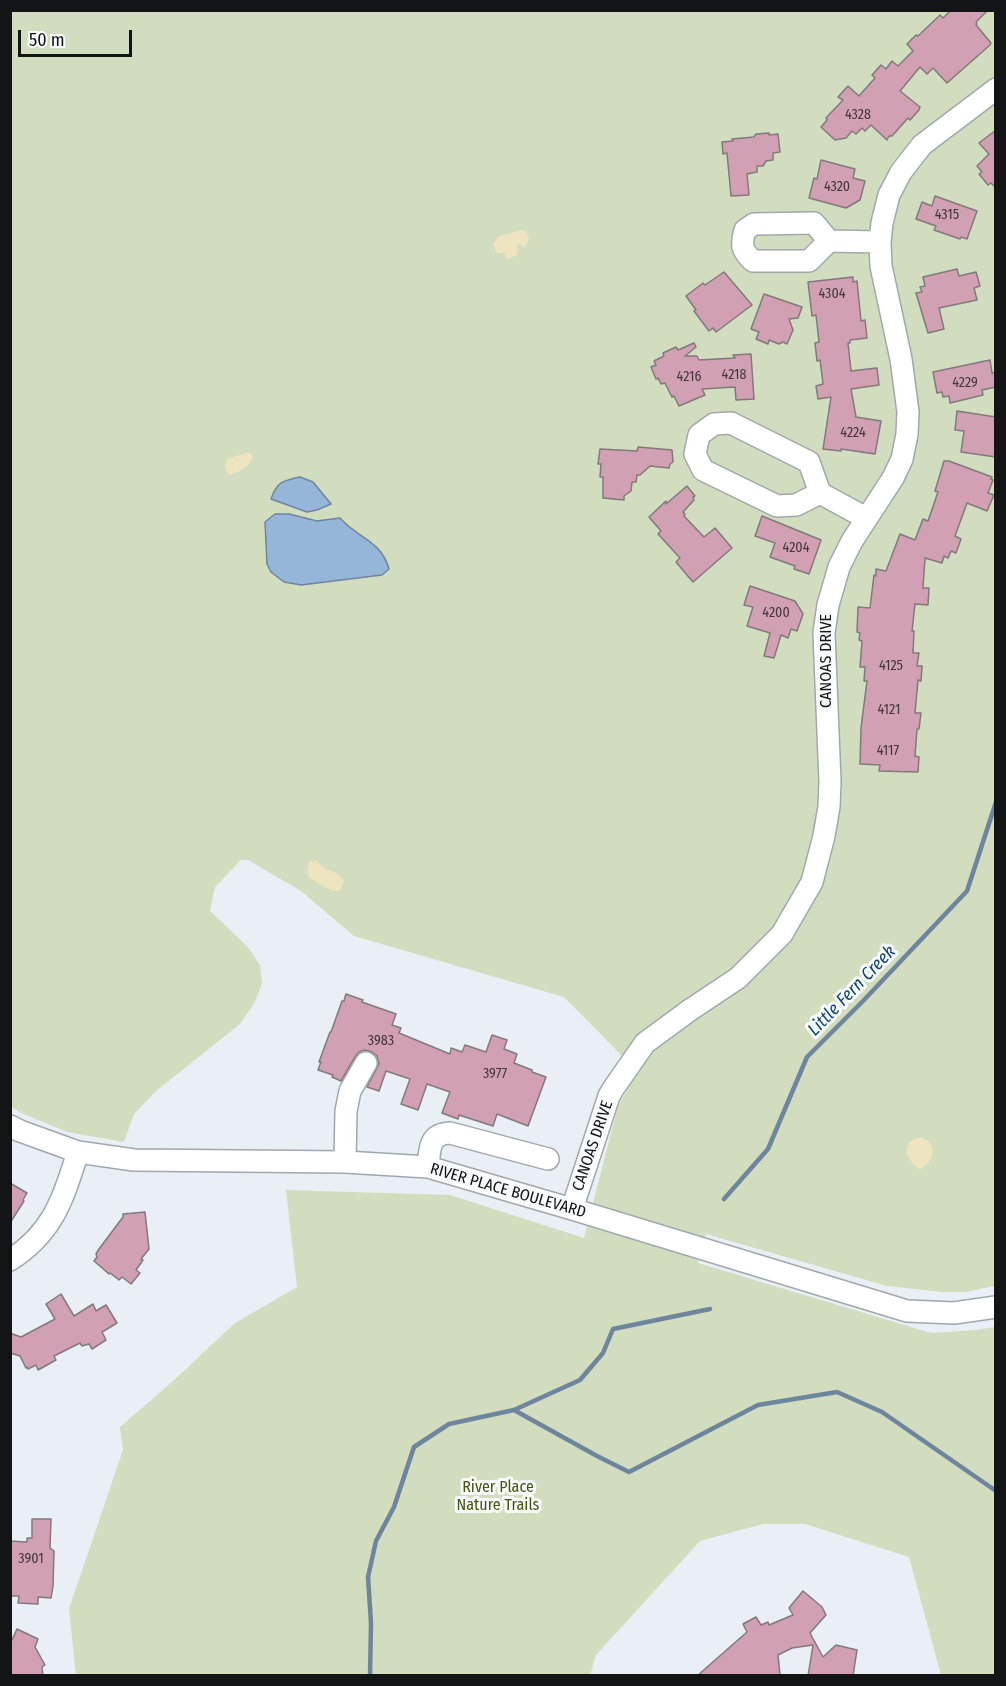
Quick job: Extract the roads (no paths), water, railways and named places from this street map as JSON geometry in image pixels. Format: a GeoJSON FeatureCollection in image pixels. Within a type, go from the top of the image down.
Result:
{"type":"FeatureCollection","features":[{"type":"Feature","properties":{"kind":"street","name":"CANOAS DRIVE"},"geometry":{"type":"LineString","coordinates":[[572,1209],[609,1096],[645,1043],[738,978],[782,934],[812,882],[829,807],[824,644],[832,586],[852,541],[893,478],[902,459],[907,434],[909,412],[902,359],[881,266],[882,223],[889,195],[901,172],[922,145],[996,88]]}},
{"type":"Feature","properties":{"kind":"street"},"geometry":{"type":"LineString","coordinates":[[829,241],[880,242]]}},
{"type":"Feature","properties":{"kind":"street"},"geometry":{"type":"LineString","coordinates":[[820,493],[796,506],[777,506],[703,470],[695,454],[699,435],[714,424],[731,423],[772,442],[809,462],[820,493],[866,519]]}},
{"type":"Feature","properties":{"kind":"street"},"geometry":{"type":"LineString","coordinates":[[345,1162],[346,1111],[350,1091],[366,1063]]}},
{"type":"Feature","properties":{"kind":"street","name":"RIVER PLACE BOULEVARD"},"geometry":{"type":"LineString","coordinates":[[10,1126],[78,1152],[134,1160],[345,1162],[428,1167],[908,1311],[954,1313],[996,1307]]}},
{"type":"Feature","properties":{"kind":"street"},"geometry":{"type":"LineString","coordinates":[[428,1167],[431,1144],[435,1137],[444,1133],[548,1159]]}},
{"type":"Feature","properties":{"kind":"street"},"geometry":{"type":"LineString","coordinates":[[10,1260],[36,1240],[50,1223],[63,1199],[78,1152]]}},
{"type":"Feature","properties":{"kind":"water"},"geometry":{"type":"Polygon","coordinates":[[[300,477],[313,482],[331,504],[307,512],[271,499],[281,483],[300,477]]]}},
{"type":"Feature","properties":{"kind":"water"},"geometry":{"type":"Polygon","coordinates":[[[275,514],[289,514],[317,521],[340,518],[374,545],[385,559],[389,569],[382,575],[301,585],[284,582],[271,572],[267,564],[265,522],[275,514]]]}},
{"type":"Feature","properties":{"kind":"waterway","name":"Little Fern Creek"},"geometry":{"type":"LineString","coordinates":[[724,1199],[768,1149],[807,1057],[967,891],[996,802]]}},
{"type":"Feature","properties":{"kind":"waterway","name":"Little Fern Creek"},"geometry":{"type":"LineString","coordinates":[[370,1676],[371,1623],[368,1577],[376,1541],[394,1507],[414,1447],[449,1424],[514,1410],[580,1380],[603,1353],[613,1329],[710,1309]]}},
{"type":"Feature","properties":{"kind":"waterway"},"geometry":{"type":"LineString","coordinates":[[514,1410],[629,1472],[758,1405],[837,1392],[882,1412],[996,1491]]}},
{"type":"Feature","properties":{"kind":"park label","name":"River Place Nature Trails"},"geometry":{"type":"Point","coordinates":[498,1497]}}]}
